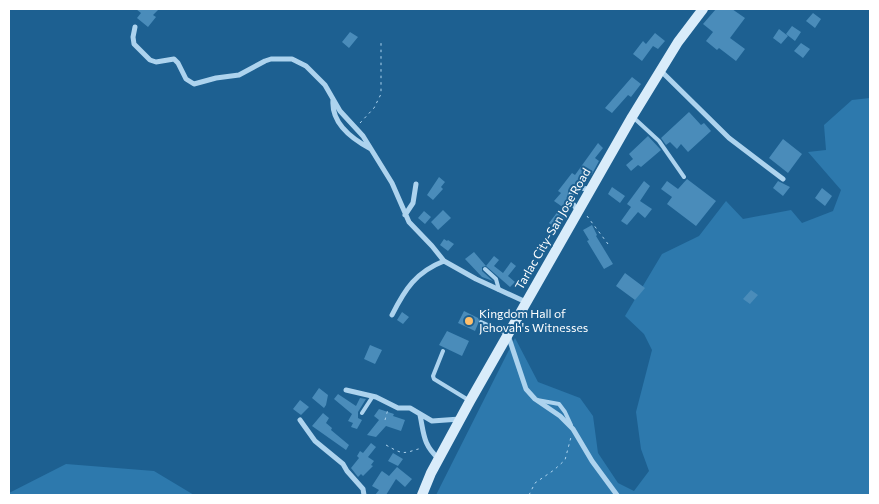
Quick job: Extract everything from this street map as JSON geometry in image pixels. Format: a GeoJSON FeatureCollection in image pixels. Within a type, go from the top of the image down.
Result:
{"type":"FeatureCollection","features":[{"type":"Feature","properties":{"kind":"main road","name":"Tarlac City-San Jose Road"},"geometry":{"type":"LineString","coordinates":[[422,495],[470,401],[659,70],[703,9]]}},
{"type":"Feature","properties":{"kind":"street"},"geometry":{"type":"LineString","coordinates":[[135,27],[134,44],[147,58],[156,62],[174,60],[186,80],[191,83],[239,75],[265,61],[292,59],[299,61],[325,85],[344,116],[356,127],[392,183],[405,215],[414,228],[444,261],[460,271],[526,302]]}},
{"type":"Feature","properties":{"kind":"street"},"geometry":{"type":"LineString","coordinates":[[659,70],[729,138],[784,179]]}},
{"type":"Feature","properties":{"kind":"street"},"geometry":{"type":"LineString","coordinates":[[333,100],[333,111],[338,122],[354,140],[371,150]]}},
{"type":"Feature","properties":{"kind":"street"},"geometry":{"type":"LineString","coordinates":[[405,215],[413,203],[416,184]]}},
{"type":"Feature","properties":{"kind":"street"},"geometry":{"type":"LineString","coordinates":[[392,315],[410,284],[426,270],[444,261]]}},
{"type":"Feature","properties":{"kind":"street"},"geometry":{"type":"LineString","coordinates":[[508,334],[526,389],[535,399],[560,416],[573,429],[592,461],[618,495]]}},
{"type":"Feature","properties":{"kind":"street"},"geometry":{"type":"LineString","coordinates":[[346,390],[373,396],[398,408],[410,408],[432,422],[461,418]]}},
{"type":"Feature","properties":{"kind":"street"},"geometry":{"type":"LineString","coordinates":[[420,414],[428,448],[439,459]]}},
{"type":"Feature","properties":{"kind":"street"},"geometry":{"type":"LineString","coordinates":[[300,420],[315,441],[343,464],[362,489],[364,495]]}},
{"type":"Feature","properties":{"kind":"lane"},"geometry":{"type":"LineString","coordinates":[[632,117],[658,141],[684,177]]}},
{"type":"Feature","properties":{"kind":"lane"},"geometry":{"type":"LineString","coordinates":[[485,269],[496,279],[499,290]]}},
{"type":"Feature","properties":{"kind":"lane"},"geometry":{"type":"LineString","coordinates":[[481,322],[508,334]]}},
{"type":"Feature","properties":{"kind":"lane"},"geometry":{"type":"LineString","coordinates":[[443,350],[433,376],[434,379],[470,401]]}},
{"type":"Feature","properties":{"kind":"lane"},"geometry":{"type":"LineString","coordinates":[[362,413],[373,396]]}},
{"type":"Feature","properties":{"kind":"lane"},"geometry":{"type":"LineString","coordinates":[[535,399],[559,404],[573,429]]}},
{"type":"Feature","properties":{"kind":"path"},"geometry":{"type":"LineString","coordinates":[[356,127],[380,99],[382,90],[380,76],[381,41]]}},
{"type":"Feature","properties":{"kind":"path"},"geometry":{"type":"LineString","coordinates":[[579,209],[596,226],[608,244]]}},
{"type":"Feature","properties":{"kind":"path"},"geometry":{"type":"LineString","coordinates":[[385,420],[390,404]]}},
{"type":"Feature","properties":{"kind":"path"},"geometry":{"type":"LineString","coordinates":[[529,495],[535,484],[565,460],[573,429]]}},
{"type":"Feature","properties":{"kind":"path"},"geometry":{"type":"LineString","coordinates":[[386,445],[401,453],[428,448]]}},
{"type":"Feature","properties":{"kind":"shaded area"},"geometry":{"type":"Polygon","coordinates":[[[870,98],[870,495],[436,495],[515,338],[538,382],[580,398],[593,416],[598,453],[618,483],[634,491],[649,471],[641,449],[636,412],[652,350],[644,334],[625,316],[662,254],[699,236],[726,201],[743,219],[791,210],[802,223],[833,211],[841,190],[808,152],[826,150],[824,125],[852,100],[870,98]]]}},
{"type":"Feature","properties":{"kind":"shaded area"},"geometry":{"type":"Polygon","coordinates":[[[66,464],[154,471],[194,495],[9,495],[9,493],[66,464]]]}},
{"type":"Feature","properties":{"kind":"building"},"geometry":{"type":"Polygon","coordinates":[[[136,9],[159,9],[153,15],[156,17],[148,27],[137,18],[141,13],[136,9]]]}},
{"type":"Feature","properties":{"kind":"building"},"geometry":{"type":"Polygon","coordinates":[[[716,9],[732,9],[745,18],[730,38],[745,49],[736,61],[706,41],[713,32],[703,24],[716,9]]]}},
{"type":"Feature","properties":{"kind":"building"},"geometry":{"type":"Polygon","coordinates":[[[813,13],[821,19],[815,28],[806,21],[813,13]]]}},
{"type":"Feature","properties":{"kind":"building"},"geometry":{"type":"Polygon","coordinates":[[[792,26],[801,32],[795,41],[786,34],[792,26]]]}},
{"type":"Feature","properties":{"kind":"building"},"geometry":{"type":"Polygon","coordinates":[[[779,29],[788,36],[781,44],[773,38],[779,29]]]}},
{"type":"Feature","properties":{"kind":"building"},"geometry":{"type":"Polygon","coordinates":[[[350,32],[358,37],[349,48],[342,42],[350,32]]]}},
{"type":"Feature","properties":{"kind":"building"},"geometry":{"type":"Polygon","coordinates":[[[655,33],[665,41],[658,49],[653,46],[642,61],[633,54],[643,41],[646,44],[655,33]]]}},
{"type":"Feature","properties":{"kind":"building"},"geometry":{"type":"Polygon","coordinates":[[[801,43],[810,49],[803,58],[794,51],[801,43]]]}},
{"type":"Feature","properties":{"kind":"building"},"geometry":{"type":"Polygon","coordinates":[[[632,77],[641,84],[631,97],[628,95],[612,113],[605,108],[632,77]]]}},
{"type":"Feature","properties":{"kind":"building"},"geometry":{"type":"Polygon","coordinates":[[[689,112],[701,125],[704,123],[711,131],[688,152],[681,144],[677,149],[670,142],[666,145],[661,138],[689,112]]]}},
{"type":"Feature","properties":{"kind":"building"},"geometry":{"type":"Polygon","coordinates":[[[648,136],[661,150],[641,167],[638,165],[631,171],[626,165],[633,159],[629,154],[648,136]]]}},
{"type":"Feature","properties":{"kind":"building"},"geometry":{"type":"Polygon","coordinates":[[[783,139],[802,154],[788,173],[769,158],[783,139]]]}},
{"type":"Feature","properties":{"kind":"building"},"geometry":{"type":"Polygon","coordinates":[[[598,143],[603,148],[595,158],[599,161],[592,174],[583,184],[576,184],[568,191],[567,203],[564,208],[554,201],[561,193],[558,191],[572,173],[575,175],[598,143]]]}},
{"type":"Feature","properties":{"kind":"building"},"geometry":{"type":"Polygon","coordinates":[[[439,177],[445,182],[441,187],[443,189],[433,200],[427,195],[439,177]]]}},
{"type":"Feature","properties":{"kind":"building"},"geometry":{"type":"Polygon","coordinates":[[[687,179],[716,201],[696,226],[667,204],[672,197],[661,189],[667,181],[678,189],[687,179]]]}},
{"type":"Feature","properties":{"kind":"building"},"geometry":{"type":"Polygon","coordinates":[[[644,181],[650,186],[640,201],[652,209],[645,218],[638,212],[627,225],[621,221],[631,207],[627,204],[644,181]]]}},
{"type":"Feature","properties":{"kind":"building"},"geometry":{"type":"Polygon","coordinates":[[[778,181],[790,187],[783,196],[773,188],[778,181]]]}},
{"type":"Feature","properties":{"kind":"building"},"geometry":{"type":"Polygon","coordinates":[[[612,187],[625,196],[620,203],[608,194],[612,187]]]}},
{"type":"Feature","properties":{"kind":"building"},"geometry":{"type":"Polygon","coordinates":[[[822,188],[832,196],[825,206],[815,198],[822,188]]]}},
{"type":"Feature","properties":{"kind":"building"},"geometry":{"type":"Polygon","coordinates":[[[443,210],[451,218],[438,230],[431,222],[443,210]]]}},
{"type":"Feature","properties":{"kind":"building"},"geometry":{"type":"Polygon","coordinates":[[[559,210],[567,216],[557,229],[549,223],[559,210]]]}},
{"type":"Feature","properties":{"kind":"building"},"geometry":{"type":"Polygon","coordinates":[[[424,211],[431,217],[425,224],[418,218],[424,211]]]}},
{"type":"Feature","properties":{"kind":"building"},"geometry":{"type":"Polygon","coordinates":[[[592,225],[596,236],[613,264],[604,269],[587,241],[589,240],[583,230],[592,225]]]}},
{"type":"Feature","properties":{"kind":"building"},"geometry":{"type":"Polygon","coordinates":[[[444,239],[454,244],[448,251],[440,245],[444,239]]]}},
{"type":"Feature","properties":{"kind":"building"},"geometry":{"type":"Polygon","coordinates":[[[474,252],[486,266],[482,267],[482,271],[493,281],[482,277],[465,259],[474,252]]]}},
{"type":"Feature","properties":{"kind":"building"},"geometry":{"type":"Polygon","coordinates":[[[494,256],[499,260],[494,266],[503,273],[511,262],[516,266],[508,276],[515,282],[510,287],[486,266],[494,256]]]}},
{"type":"Feature","properties":{"kind":"building"},"geometry":{"type":"Polygon","coordinates":[[[625,273],[645,288],[635,300],[616,286],[625,273]]]}},
{"type":"Feature","properties":{"kind":"building"},"geometry":{"type":"Polygon","coordinates":[[[751,290],[758,295],[750,304],[743,299],[751,290]]]}},
{"type":"Feature","properties":{"kind":"building","name":"Kingdom Hall of Jehovah's Witnesses"},"geometry":{"type":"Polygon","coordinates":[[[464,311],[480,319],[475,331],[458,323],[464,311]]]}},
{"type":"Feature","properties":{"kind":"building"},"geometry":{"type":"Polygon","coordinates":[[[402,312],[409,317],[403,324],[397,320],[402,312]]]}},
{"type":"Feature","properties":{"kind":"building"},"geometry":{"type":"Polygon","coordinates":[[[447,331],[469,341],[462,356],[439,345],[447,331]]]}},
{"type":"Feature","properties":{"kind":"building"},"geometry":{"type":"Polygon","coordinates":[[[370,345],[382,350],[375,364],[364,359],[370,345]]]}},
{"type":"Feature","properties":{"kind":"building"},"geometry":{"type":"Polygon","coordinates":[[[319,388],[328,395],[324,408],[312,398],[319,388]]]}},
{"type":"Feature","properties":{"kind":"building"},"geometry":{"type":"Polygon","coordinates":[[[338,394],[356,406],[360,398],[366,399],[358,412],[358,418],[362,420],[357,429],[351,427],[353,423],[348,421],[352,414],[334,399],[338,394]]]}},
{"type":"Feature","properties":{"kind":"building"},"geometry":{"type":"Polygon","coordinates":[[[300,400],[309,407],[301,415],[293,409],[300,400]]]}},
{"type":"Feature","properties":{"kind":"building"},"geometry":{"type":"Polygon","coordinates":[[[379,409],[405,420],[401,431],[386,426],[376,437],[367,435],[379,420],[374,416],[379,409]]]}},
{"type":"Feature","properties":{"kind":"building"},"geometry":{"type":"Polygon","coordinates":[[[323,413],[329,418],[326,423],[332,428],[331,430],[349,445],[346,450],[312,426],[323,413]]]}},
{"type":"Feature","properties":{"kind":"building"},"geometry":{"type":"Polygon","coordinates":[[[371,443],[376,447],[368,457],[374,461],[371,465],[373,466],[363,476],[361,474],[358,477],[351,468],[359,458],[357,456],[360,451],[363,453],[371,443]]]}},
{"type":"Feature","properties":{"kind":"building"},"geometry":{"type":"Polygon","coordinates":[[[393,453],[403,459],[398,466],[388,461],[393,453]]]}},
{"type":"Feature","properties":{"kind":"building"},"geometry":{"type":"Polygon","coordinates":[[[397,467],[412,479],[405,487],[396,479],[386,495],[375,495],[379,490],[372,486],[381,472],[389,476],[397,467]]]}},
{"type":"Feature","properties":{"kind":"place","name":"Kingdom Hall of Jehovah's Witnesses"},"geometry":{"type":"Point","coordinates":[469,321]}}]}
